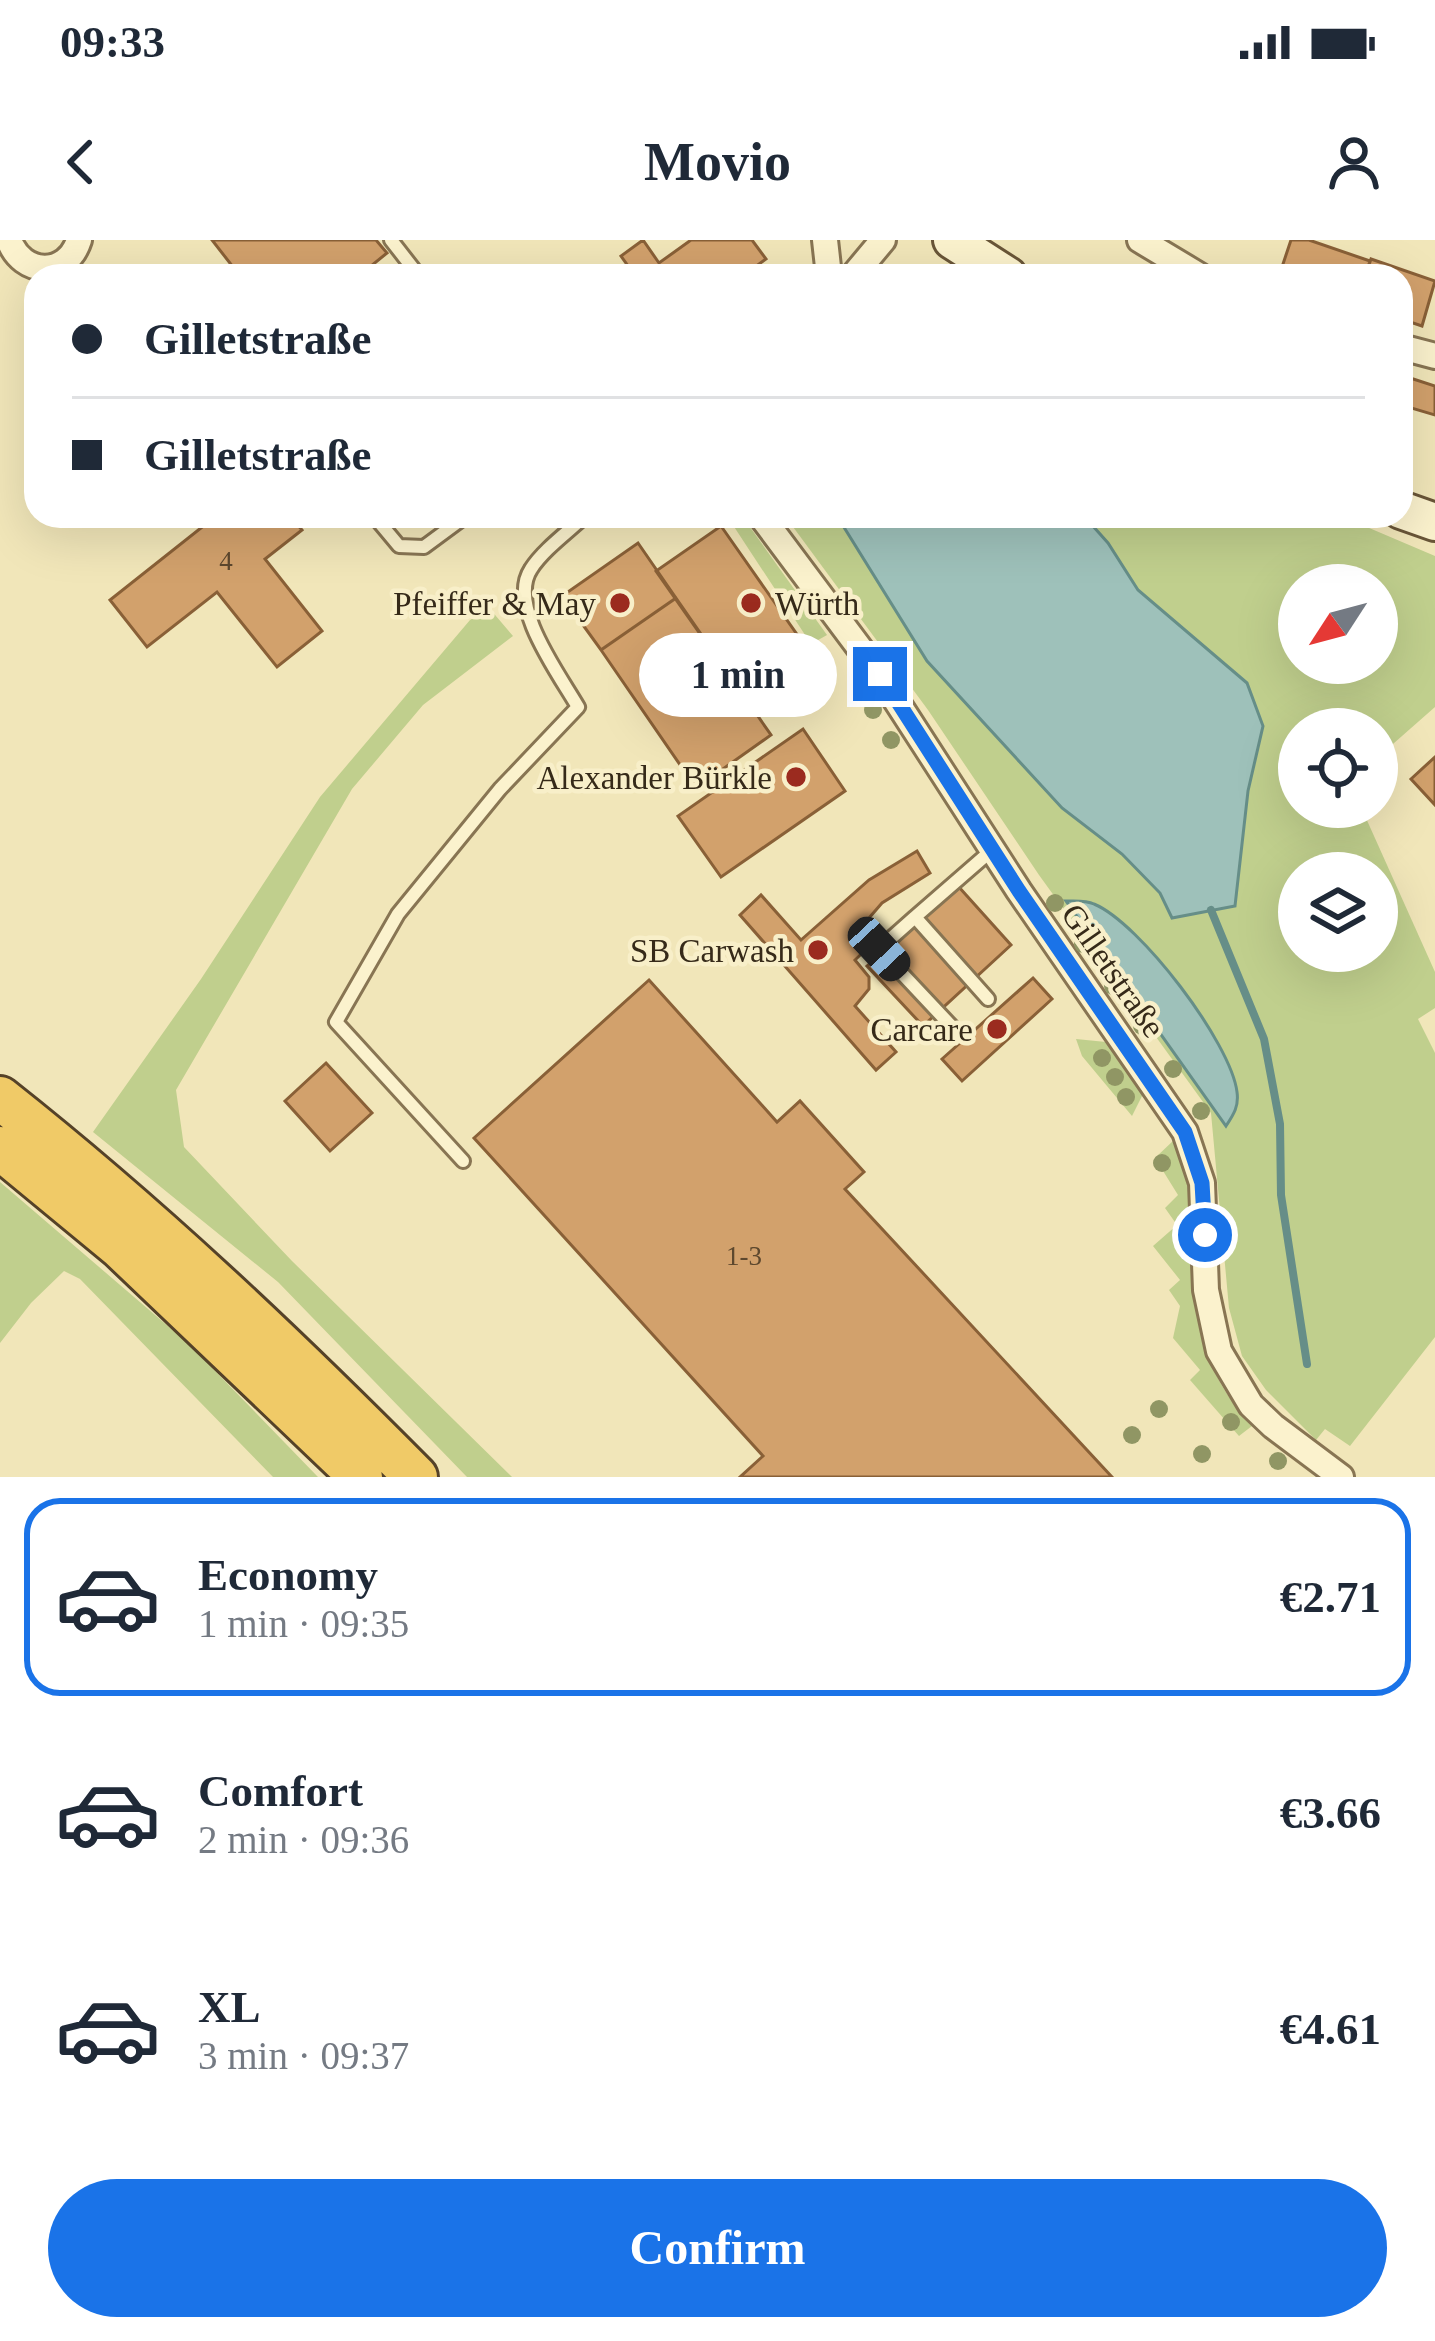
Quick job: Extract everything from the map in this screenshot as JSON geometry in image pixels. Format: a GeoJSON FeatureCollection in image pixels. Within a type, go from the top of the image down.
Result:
{"type":"FeatureCollection","features":[{"type":"Feature","properties":{"kind":"highway"},"geometry":{"type":"LineString","coordinates":[[0,1098],[147,1218],[416,1477]]}},
{"type":"Feature","properties":{"kind":"highway"},"geometry":{"type":"LineString","coordinates":[[0,1148],[120,1247],[362,1477]]}},
{"type":"Feature","properties":{"kind":"main road"},"geometry":{"type":"LineString","coordinates":[[952,240],[989,264]]}},
{"type":"Feature","properties":{"kind":"street"},"geometry":{"type":"LineString","coordinates":[[9,240],[26,264]]}},
{"type":"Feature","properties":{"kind":"street"},"geometry":{"type":"LineString","coordinates":[[58,264],[70,257],[79,240]]}},
{"type":"Feature","properties":{"kind":"street"},"geometry":{"type":"LineString","coordinates":[[864,264],[883,240]]}},
{"type":"Feature","properties":{"kind":"street"},"geometry":{"type":"LineString","coordinates":[[1140,240],[1180,264]]}},
{"type":"Feature","properties":{"kind":"street","name":"Gilletstraße"},"geometry":{"type":"LineString","coordinates":[[770,528],[880,674],[1185,1132],[1202,1183],[1210,1322],[1226,1365],[1251,1405],[1341,1477]]}},
{"type":"Feature","properties":{"kind":"lane"},"geometry":{"type":"LineString","coordinates":[[391,240],[410,264]]}},
{"type":"Feature","properties":{"kind":"lane"},"geometry":{"type":"LineString","coordinates":[[384,528],[399,546],[424,547],[450,528]]}},
{"type":"Feature","properties":{"kind":"lane"},"geometry":{"type":"LineString","coordinates":[[463,1161],[336,1022],[398,914],[500,789],[578,707],[523,599],[530,571],[573,528]]}},
{"type":"Feature","properties":{"kind":"lane"},"geometry":{"type":"LineString","coordinates":[[955,1030],[879,949],[993,849]]}},
{"type":"Feature","properties":{"kind":"lane"},"geometry":{"type":"LineString","coordinates":[[915,916],[988,999]]}},
{"type":"Feature","properties":{"kind":"green space"},"geometry":{"type":"Polygon","coordinates":[[[735,528],[751,528],[827,635],[811,644],[735,528]]]}},
{"type":"Feature","properties":{"kind":"green space"},"geometry":{"type":"Polygon","coordinates":[[[794,528],[1369,528],[1435,556],[1435,707],[1398,740],[1398,708],[1278,708],[1278,828],[1370,828],[1381,852],[1278,852],[1278,972],[1398,972],[1398,890],[1435,972],[1435,1008],[1418,1019],[1435,1053],[1435,1337],[1350,1446],[1325,1429],[1316,1440],[1266,1390],[1242,1356],[1229,1308],[1211,1113],[794,528]]]}},
{"type":"Feature","properties":{"kind":"green space"},"geometry":{"type":"Polygon","coordinates":[[[490,609],[513,636],[423,705],[352,789],[176,1090],[184,1147],[292,1261],[512,1477],[467,1477],[278,1282],[93,1132],[320,797],[470,620],[490,609]]]}},
{"type":"Feature","properties":{"kind":"green space"},"geometry":{"type":"Polygon","coordinates":[[[1076,1039],[1106,1042],[1143,1094],[1132,1116],[1082,1056],[1076,1039]]]}},
{"type":"Feature","properties":{"kind":"green space"},"geometry":{"type":"Polygon","coordinates":[[[1174,1140],[1192,1214],[1198,1318],[1207,1353],[1224,1389],[1252,1426],[1239,1436],[1190,1380],[1200,1370],[1173,1338],[1180,1306],[1169,1290],[1180,1280],[1153,1246],[1177,1225],[1165,1208],[1178,1195],[1155,1158],[1174,1140]]]}},
{"type":"Feature","properties":{"kind":"green space"},"geometry":{"type":"Polygon","coordinates":[[[0,1182],[190,1345],[318,1477],[273,1477],[80,1279],[64,1271],[0,1343],[0,1182]]]}},
{"type":"Feature","properties":{"kind":"water"},"geometry":{"type":"Polygon","coordinates":[[[844,528],[1095,528],[1138,590],[1247,683],[1263,726],[1248,791],[1235,906],[1172,918],[1160,893],[1122,854],[1062,808],[927,661],[844,528]]]}},
{"type":"Feature","properties":{"kind":"water"},"geometry":{"type":"Polygon","coordinates":[[[1066,901],[1091,903],[1113,916],[1181,987],[1231,1071],[1237,1102],[1226,1126],[1066,901]]]}},
{"type":"Feature","properties":{"kind":"building"},"geometry":{"type":"Polygon","coordinates":[[[212,240],[376,240],[387,253],[373,264],[231,264],[212,240]]]}},
{"type":"Feature","properties":{"kind":"building"},"geometry":{"type":"Polygon","coordinates":[[[643,240],[659,263],[691,240],[752,240],[766,259],[759,264],[627,264],[621,256],[643,240]]]}},
{"type":"Feature","properties":{"kind":"building"},"geometry":{"type":"Polygon","coordinates":[[[1291,240],[1309,240],[1370,261],[1369,264],[1283,264],[1291,240]]]}},
{"type":"Feature","properties":{"kind":"building"},"geometry":{"type":"Polygon","coordinates":[[[1413,273],[1435,281],[1422,326],[1413,323],[1413,273]]]}},
{"type":"Feature","properties":{"kind":"building"},"geometry":{"type":"Polygon","coordinates":[[[1413,379],[1435,386],[1435,415],[1413,409],[1413,379]]]}},
{"type":"Feature","properties":{"kind":"building"},"geometry":{"type":"Polygon","coordinates":[[[201,528],[300,528],[265,559],[322,631],[277,667],[217,592],[147,647],[110,600],[201,528]]]}},
{"type":"Feature","properties":{"kind":"building"},"geometry":{"type":"Polygon","coordinates":[[[722,528],[810,653],[745,698],[656,571],[722,528]]]}},
{"type":"Feature","properties":{"kind":"building"},"geometry":{"type":"Polygon","coordinates":[[[638,543],[676,598],[601,650],[562,596],[638,543]]]}},
{"type":"Feature","properties":{"kind":"building"},"geometry":{"type":"Polygon","coordinates":[[[676,598],[771,735],[696,788],[601,650],[676,598]]]}},
{"type":"Feature","properties":{"kind":"building"},"geometry":{"type":"Polygon","coordinates":[[[803,729],[845,791],[721,877],[678,816],[803,729]]]}},
{"type":"Feature","properties":{"kind":"building"},"geometry":{"type":"Polygon","coordinates":[[[1435,757],[1435,805],[1411,779],[1435,757]]]}},
{"type":"Feature","properties":{"kind":"building","name":"SB Carwash"},"geometry":{"type":"Polygon","coordinates":[[[917,851],[930,873],[882,903],[869,918],[883,933],[855,960],[869,977],[869,989],[855,1006],[896,1052],[876,1070],[740,915],[761,895],[801,940],[869,880],[917,851]]]}},
{"type":"Feature","properties":{"kind":"building"},"geometry":{"type":"Polygon","coordinates":[[[958,886],[1011,945],[923,1026],[867,966],[958,886]]]}},
{"type":"Feature","properties":{"kind":"building","name":"Carcare"},"geometry":{"type":"Polygon","coordinates":[[[1033,978],[1052,999],[962,1081],[942,1059],[1033,978]]]}},
{"type":"Feature","properties":{"kind":"building"},"geometry":{"type":"Polygon","coordinates":[[[649,980],[777,1122],[800,1101],[864,1172],[845,1189],[1112,1477],[740,1477],[763,1456],[474,1138],[649,980]]]}},
{"type":"Feature","properties":{"kind":"building"},"geometry":{"type":"Polygon","coordinates":[[[326,1063],[372,1113],[330,1151],[285,1101],[326,1063]]]}},
{"type":"Feature","properties":{"kind":"waterway"},"geometry":{"type":"LineString","coordinates":[[1211,910],[1264,1039],[1280,1124],[1281,1195],[1307,1364]]}},
{"type":"Feature","properties":{"kind":"place","name":"Pfeiffer & May"},"geometry":{"type":"Point","coordinates":[620,603]}},
{"type":"Feature","properties":{"kind":"place","name":"Würth"},"geometry":{"type":"Point","coordinates":[751,603]}},
{"type":"Feature","properties":{"kind":"place","name":"Alexander Bürkle"},"geometry":{"type":"Point","coordinates":[796,777]}},
{"type":"Feature","properties":{"kind":"place","name":"SB Carwash"},"geometry":{"type":"Point","coordinates":[818,950]}},
{"type":"Feature","properties":{"kind":"place","name":"Carcare"},"geometry":{"type":"Point","coordinates":[997,1029]}},
{"type":"Feature","properties":{"kind":"route"},"geometry":{"type":"LineString","coordinates":[[880,674],[1019,891],[1185,1132],[1202,1183],[1205,1235]]}}]}
